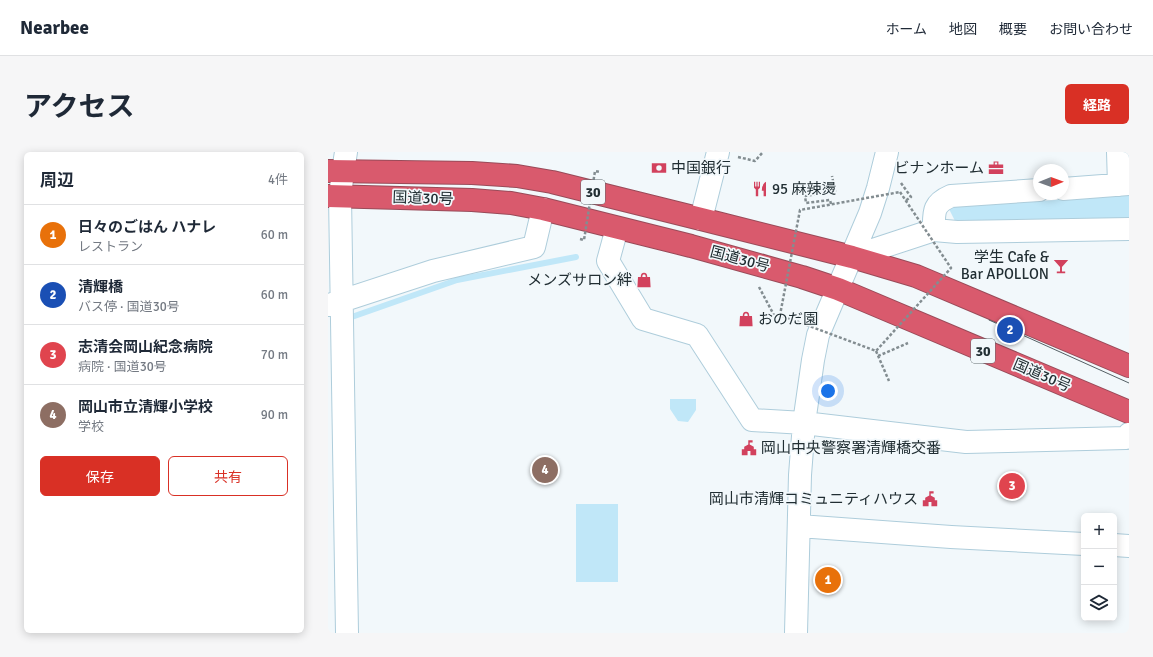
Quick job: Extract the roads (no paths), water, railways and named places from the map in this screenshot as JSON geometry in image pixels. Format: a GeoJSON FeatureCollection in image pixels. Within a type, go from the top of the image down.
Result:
{"type":"FeatureCollection","features":[{"type":"Feature","properties":{"kind":"highway","name":"国道30号"},"geometry":{"type":"LineString","coordinates":[[339,165],[516,176],[552,182],[852,257],[916,276],[1129,366]]}},
{"type":"Feature","properties":{"kind":"highway","name":"国道30号"},"geometry":{"type":"LineString","coordinates":[[334,196],[472,200],[511,203],[543,209],[691,246],[795,275],[838,289],[1129,412]]}},
{"type":"Feature","properties":{"kind":"street"},"geometry":{"type":"LineString","coordinates":[[701,219],[718,152]]}},
{"type":"Feature","properties":{"kind":"street"},"geometry":{"type":"LineString","coordinates":[[796,633],[800,474],[804,423],[813,360],[818,335],[870,213],[887,152]]}},
{"type":"Feature","properties":{"kind":"street"},"geometry":{"type":"LineString","coordinates":[[1069,189],[1124,185],[1118,152]]}},
{"type":"Feature","properties":{"kind":"street"},"geometry":{"type":"LineString","coordinates":[[339,165],[334,196],[338,305],[343,330],[337,542],[347,633]]}},
{"type":"Feature","properties":{"kind":"street"},"geometry":{"type":"LineString","coordinates":[[934,230],[935,209],[944,199],[951,196],[1033,190]]}},
{"type":"Feature","properties":{"kind":"street"},"geometry":{"type":"LineString","coordinates":[[338,305],[433,271],[534,247],[543,209]]}},
{"type":"Feature","properties":{"kind":"street"},"geometry":{"type":"LineString","coordinates":[[617,228],[608,261],[643,319],[697,335],[752,420],[804,423],[966,442],[1126,438],[1129,434]]}},
{"type":"Feature","properties":{"kind":"street"},"geometry":{"type":"LineString","coordinates":[[852,257],[934,230],[957,232],[1129,228]]}},
{"type":"Feature","properties":{"kind":"street"},"geometry":{"type":"LineString","coordinates":[[799,526],[951,537],[1081,544]]}},
{"type":"Feature","properties":{"kind":"street"},"geometry":{"type":"LineString","coordinates":[[1117,545],[1129,546]]}},
{"type":"Feature","properties":{"kind":"water"},"geometry":{"type":"Polygon","coordinates":[[[1129,196],[1129,220],[956,223],[948,207],[1069,200],[1129,196]]]}},
{"type":"Feature","properties":{"kind":"water"},"geometry":{"type":"Polygon","coordinates":[[[670,399],[696,399],[696,410],[688,422],[678,421],[670,409],[670,399]]]}},
{"type":"Feature","properties":{"kind":"water"},"geometry":{"type":"Polygon","coordinates":[[[576,504],[618,504],[618,582],[576,582],[576,504]]]}},
{"type":"Feature","properties":{"kind":"waterway"},"geometry":{"type":"LineString","coordinates":[[346,319],[457,280],[576,257]]}},
{"type":"Feature","properties":{"kind":"tram line"},"geometry":{"type":"LineString","coordinates":[[989,320],[1129,383]]}},
{"type":"Feature","properties":{"kind":"place","name":"中国銀行"},"geometry":{"type":"Point","coordinates":[659,168]}},
{"type":"Feature","properties":{"kind":"place","name":"ビナンホーム"},"geometry":{"type":"Point","coordinates":[996,168]}},
{"type":"Feature","properties":{"kind":"place","name":"95 麻辣燙"},"geometry":{"type":"Point","coordinates":[760,189]}},
{"type":"Feature","properties":{"kind":"place","name":"学生 Cafe & Bar APOLLON"},"geometry":{"type":"Point","coordinates":[1061,266]}},
{"type":"Feature","properties":{"kind":"place","name":"メンズサロン絆"},"geometry":{"type":"Point","coordinates":[644,280]}},
{"type":"Feature","properties":{"kind":"place","name":"おのだ園"},"geometry":{"type":"Point","coordinates":[746,319]}},
{"type":"Feature","properties":{"kind":"place","name":"清輝橋"},"geometry":{"type":"Point","coordinates":[1010,330]}},
{"type":"Feature","properties":{"kind":"place","name":"岡山中央警察署清輝橋交番"},"geometry":{"type":"Point","coordinates":[749,448]}},
{"type":"Feature","properties":{"kind":"place","name":"岡山市立清輝小学校"},"geometry":{"type":"Point","coordinates":[545,470]}},
{"type":"Feature","properties":{"kind":"place","name":"志清会岡山紀念病院"},"geometry":{"type":"Point","coordinates":[1012,486]}},
{"type":"Feature","properties":{"kind":"place","name":"岡山市清輝コミュニティハウス"},"geometry":{"type":"Point","coordinates":[930,499]}},
{"type":"Feature","properties":{"kind":"place","name":"日々のごはん ハナレ"},"geometry":{"type":"Point","coordinates":[828,580]}}]}
